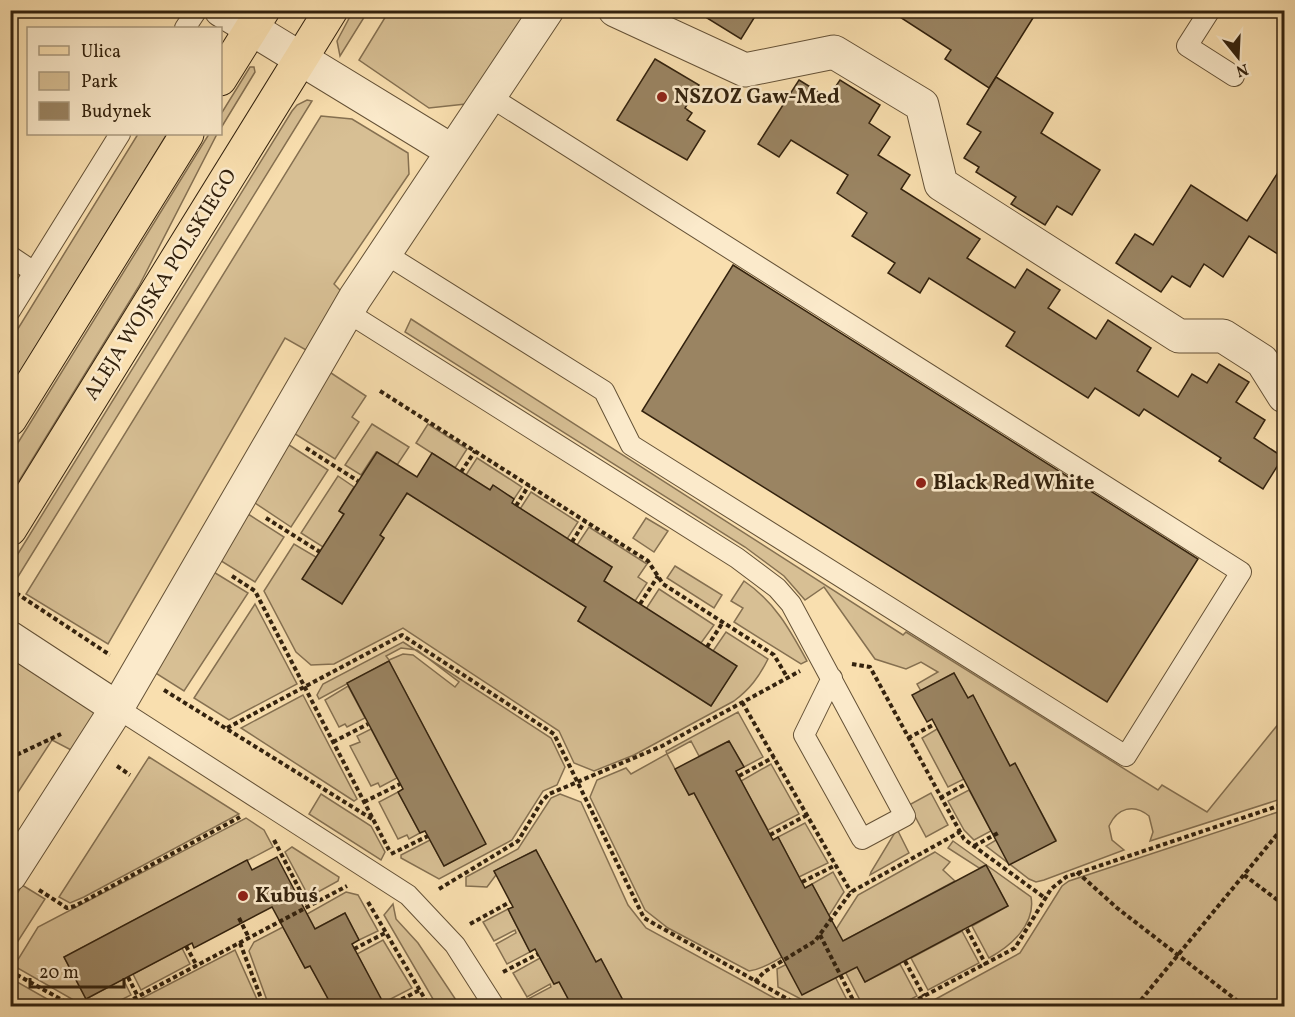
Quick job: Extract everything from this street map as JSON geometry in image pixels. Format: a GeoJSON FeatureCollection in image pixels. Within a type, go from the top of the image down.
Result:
{"type":"FeatureCollection","features":[{"type":"Feature","properties":{"kind":"main road","name":"ALEJA WOJSKA POLSKIEGO"},"geometry":{"type":"LineString","coordinates":[[10,529],[331,10]]}},
{"type":"Feature","properties":{"kind":"main road"},"geometry":{"type":"LineString","coordinates":[[222,77],[257,20]]}},
{"type":"Feature","properties":{"kind":"main road"},"geometry":{"type":"LineString","coordinates":[[10,419],[186,135]]}},
{"type":"Feature","properties":{"kind":"street"},"geometry":{"type":"LineString","coordinates":[[221,10],[257,20],[301,59],[452,151]]}},
{"type":"Feature","properties":{"kind":"street"},"geometry":{"type":"LineString","coordinates":[[12,874],[117,708],[347,312],[547,10]]}},
{"type":"Feature","properties":{"kind":"street"},"geometry":{"type":"LineString","coordinates":[[615,10],[745,70],[834,52],[922,105],[941,184],[1179,336],[1223,336],[1262,361],[1284,396]]}},
{"type":"Feature","properties":{"kind":"street"},"geometry":{"type":"LineString","coordinates":[[10,638],[117,708]]}},
{"type":"Feature","properties":{"kind":"lane"},"geometry":{"type":"LineString","coordinates":[[186,27],[196,10]]}},
{"type":"Feature","properties":{"kind":"lane"},"geometry":{"type":"LineString","coordinates":[[1210,10],[1187,46],[1234,76]]}},
{"type":"Feature","properties":{"kind":"lane"},"geometry":{"type":"LineString","coordinates":[[384,253],[604,392],[631,445],[1126,756],[1241,572],[489,96]]}},
{"type":"Feature","properties":{"kind":"lane"},"geometry":{"type":"LineString","coordinates":[[10,311],[119,135]]}},
{"type":"Feature","properties":{"kind":"lane"},"geometry":{"type":"LineString","coordinates":[[10,256],[34,272]]}},
{"type":"Feature","properties":{"kind":"lane"},"geometry":{"type":"LineString","coordinates":[[347,312],[759,574],[790,604],[823,660],[904,816],[862,839],[804,735],[832,678]]}},
{"type":"Feature","properties":{"kind":"lane"},"geometry":{"type":"LineString","coordinates":[[117,708],[408,895],[455,945],[494,1006]]}},
{"type":"Feature","properties":{"kind":"path"},"geometry":{"type":"LineString","coordinates":[[380,391],[648,561],[663,584],[774,655],[787,677]]}},
{"type":"Feature","properties":{"kind":"path"},"geometry":{"type":"LineString","coordinates":[[277,430],[358,482]]}},
{"type":"Feature","properties":{"kind":"path"},"geometry":{"type":"LineString","coordinates":[[461,472],[474,451]]}},
{"type":"Feature","properties":{"kind":"path"},"geometry":{"type":"LineString","coordinates":[[516,506],[529,485]]}},
{"type":"Feature","properties":{"kind":"path"},"geometry":{"type":"LineString","coordinates":[[237,500],[320,552]]}},
{"type":"Feature","properties":{"kind":"path"},"geometry":{"type":"LineString","coordinates":[[572,542],[585,521]]}},
{"type":"Feature","properties":{"kind":"path"},"geometry":{"type":"LineString","coordinates":[[203,558],[255,591],[392,856],[428,836]]}},
{"type":"Feature","properties":{"kind":"path"},"geometry":{"type":"LineString","coordinates":[[640,604],[658,576]]}},
{"type":"Feature","properties":{"kind":"path"},"geometry":{"type":"LineString","coordinates":[[16,593],[137,673],[373,819]]}},
{"type":"Feature","properties":{"kind":"path"},"geometry":{"type":"LineString","coordinates":[[707,647],[723,622]]}},
{"type":"Feature","properties":{"kind":"path"},"geometry":{"type":"LineString","coordinates":[[227,728],[402,635],[554,734],[644,918],[800,1006]]}},
{"type":"Feature","properties":{"kind":"path"},"geometry":{"type":"LineString","coordinates":[[439,889],[518,841],[542,801],[549,794],[662,746],[787,677],[823,660],[870,667],[960,832],[974,846],[1045,898]]}},
{"type":"Feature","properties":{"kind":"path"},"geometry":{"type":"LineString","coordinates":[[742,702],[851,892]]}},
{"type":"Feature","properties":{"kind":"path"},"geometry":{"type":"LineString","coordinates":[[333,742],[368,724]]}},
{"type":"Feature","properties":{"kind":"path"},"geometry":{"type":"LineString","coordinates":[[908,738],[935,724]]}},
{"type":"Feature","properties":{"kind":"path"},"geometry":{"type":"LineString","coordinates":[[10,758],[63,733]]}},
{"type":"Feature","properties":{"kind":"path"},"geometry":{"type":"LineString","coordinates":[[739,776],[774,757]]}},
{"type":"Feature","properties":{"kind":"path"},"geometry":{"type":"LineString","coordinates":[[364,802],[400,784]]}},
{"type":"Feature","properties":{"kind":"path"},"geometry":{"type":"LineString","coordinates":[[940,798],[966,784]]}},
{"type":"Feature","properties":{"kind":"path"},"geometry":{"type":"LineString","coordinates":[[905,1006],[1015,948],[1051,889],[1077,872],[1284,804]]}},
{"type":"Feature","properties":{"kind":"path"},"geometry":{"type":"LineString","coordinates":[[12,874],[67,908],[246,814]]}},
{"type":"Feature","properties":{"kind":"path"},"geometry":{"type":"LineString","coordinates":[[770,835],[807,815]]}},
{"type":"Feature","properties":{"kind":"path"},"geometry":{"type":"LineString","coordinates":[[1136,1006],[1284,826]]}},
{"type":"Feature","properties":{"kind":"path"},"geometry":{"type":"LineString","coordinates":[[755,982],[764,972],[820,935],[851,892],[960,832]]}},
{"type":"Feature","properties":{"kind":"path"},"geometry":{"type":"LineString","coordinates":[[974,846],[998,833]]}},
{"type":"Feature","properties":{"kind":"path"},"geometry":{"type":"LineString","coordinates":[[273,837],[308,906]]}},
{"type":"Feature","properties":{"kind":"path"},"geometry":{"type":"LineString","coordinates":[[802,882],[836,865]]}},
{"type":"Feature","properties":{"kind":"path"},"geometry":{"type":"LineString","coordinates":[[1077,872],[1178,956],[1245,1006]]}},
{"type":"Feature","properties":{"kind":"path"},"geometry":{"type":"LineString","coordinates":[[1244,875],[1284,905]]}},
{"type":"Feature","properties":{"kind":"path"},"geometry":{"type":"LineString","coordinates":[[120,1006],[352,883]]}},
{"type":"Feature","properties":{"kind":"path"},"geometry":{"type":"LineString","coordinates":[[432,884],[445,895]]}},
{"type":"Feature","properties":{"kind":"path"},"geometry":{"type":"LineString","coordinates":[[363,895],[429,1006]]}},
{"type":"Feature","properties":{"kind":"path"},"geometry":{"type":"LineString","coordinates":[[469,924],[510,902]]}},
{"type":"Feature","properties":{"kind":"path"},"geometry":{"type":"LineString","coordinates":[[463,916],[474,930]]}},
{"type":"Feature","properties":{"kind":"path"},"geometry":{"type":"LineString","coordinates":[[239,918],[249,938]]}},
{"type":"Feature","properties":{"kind":"path"},"geometry":{"type":"LineString","coordinates":[[967,929],[986,964]]}},
{"type":"Feature","properties":{"kind":"path"},"geometry":{"type":"LineString","coordinates":[[354,949],[387,932]]}},
{"type":"Feature","properties":{"kind":"path"},"geometry":{"type":"LineString","coordinates":[[820,935],[856,1006]]}},
{"type":"Feature","properties":{"kind":"path"},"geometry":{"type":"LineString","coordinates":[[240,943],[264,1006]]}},
{"type":"Feature","properties":{"kind":"path"},"geometry":{"type":"LineString","coordinates":[[186,946],[197,966]]}},
{"type":"Feature","properties":{"kind":"path"},"geometry":{"type":"LineString","coordinates":[[500,974],[538,954]]}},
{"type":"Feature","properties":{"kind":"path"},"geometry":{"type":"LineString","coordinates":[[905,961],[924,996]]}},
{"type":"Feature","properties":{"kind":"path"},"geometry":{"type":"LineString","coordinates":[[495,965],[505,982]]}},
{"type":"Feature","properties":{"kind":"path"},"geometry":{"type":"LineString","coordinates":[[10,971],[73,1006]]}},
{"type":"Feature","properties":{"kind":"path"},"geometry":{"type":"LineString","coordinates":[[128,977],[138,997]]}},
{"type":"Feature","properties":{"kind":"path"},"geometry":{"type":"LineString","coordinates":[[388,1006],[420,990]]}},
{"type":"Feature","properties":{"kind":"path"},"geometry":{"type":"LineString","coordinates":[[56,1006],[64,1001]]}},
{"type":"Feature","properties":{"kind":"green space"},"geometry":{"type":"Polygon","coordinates":[[[353,11],[368,11],[340,56],[337,41],[353,11]]]}},
{"type":"Feature","properties":{"kind":"green space"},"geometry":{"type":"Polygon","coordinates":[[[389,11],[540,11],[475,103],[429,108],[359,60],[389,11]]]}},
{"type":"Feature","properties":{"kind":"green space"},"geometry":{"type":"Polygon","coordinates":[[[250,67],[254,67],[255,72],[222,126],[222,112],[250,67]]]}},
{"type":"Feature","properties":{"kind":"green space"},"geometry":{"type":"Polygon","coordinates":[[[307,100],[312,101],[11,588],[11,565],[292,111],[297,105],[307,100]]]}},
{"type":"Feature","properties":{"kind":"green space"},"geometry":{"type":"Polygon","coordinates":[[[321,116],[352,119],[408,153],[409,174],[334,284],[341,291],[306,350],[285,338],[108,644],[26,594],[321,116]]]}},
{"type":"Feature","properties":{"kind":"green space"},"geometry":{"type":"Polygon","coordinates":[[[137,135],[166,135],[11,387],[11,340],[137,135]]]}},
{"type":"Feature","properties":{"kind":"green space"},"geometry":{"type":"Polygon","coordinates":[[[208,135],[216,135],[139,286],[11,494],[11,454],[208,135]]]}},
{"type":"Feature","properties":{"kind":"green space"},"geometry":{"type":"Polygon","coordinates":[[[411,319],[903,635],[906,632],[1158,790],[1162,785],[1207,812],[1284,717],[1284,798],[1150,841],[1153,832],[1149,816],[1138,810],[1126,809],[1112,820],[1109,826],[1112,840],[1124,850],[1044,880],[1036,882],[1029,879],[986,846],[1001,837],[1014,862],[1056,840],[1015,764],[1010,766],[973,696],[968,698],[954,673],[921,691],[917,684],[938,672],[921,662],[906,669],[875,659],[824,587],[805,600],[784,576],[745,547],[405,332],[411,319]]]}},
{"type":"Feature","properties":{"kind":"green space"},"geometry":{"type":"Polygon","coordinates":[[[328,371],[366,396],[352,417],[359,422],[335,459],[292,432],[328,371]]]}},
{"type":"Feature","properties":{"kind":"green space"},"geometry":{"type":"Polygon","coordinates":[[[372,424],[409,447],[397,465],[376,452],[361,475],[345,465],[372,424]]]}},
{"type":"Feature","properties":{"kind":"green space"},"geometry":{"type":"Polygon","coordinates":[[[428,424],[467,449],[455,468],[416,443],[428,424]]]}},
{"type":"Feature","properties":{"kind":"green space"},"geometry":{"type":"Polygon","coordinates":[[[286,443],[328,470],[291,527],[252,501],[286,443]]]}},
{"type":"Feature","properties":{"kind":"green space"},"geometry":{"type":"Polygon","coordinates":[[[477,458],[522,487],[514,499],[494,486],[490,490],[466,475],[477,458]]]}},
{"type":"Feature","properties":{"kind":"green space"},"geometry":{"type":"Polygon","coordinates":[[[338,476],[354,487],[339,511],[344,514],[323,547],[301,533],[338,476]]]}},
{"type":"Feature","properties":{"kind":"green space"},"geometry":{"type":"Polygon","coordinates":[[[531,492],[578,522],[567,539],[520,509],[531,492]]]}},
{"type":"Feature","properties":{"kind":"green space"},"geometry":{"type":"Polygon","coordinates":[[[407,493],[586,607],[578,621],[711,706],[736,666],[713,651],[726,632],[768,659],[754,682],[734,701],[634,755],[594,771],[574,763],[559,731],[403,628],[334,664],[311,665],[296,652],[264,591],[294,544],[316,557],[342,604],[384,538],[380,535],[407,493]]]}},
{"type":"Feature","properties":{"kind":"green space"},"geometry":{"type":"Polygon","coordinates":[[[245,512],[284,537],[255,582],[218,559],[245,512]]]}},
{"type":"Feature","properties":{"kind":"green space"},"geometry":{"type":"Polygon","coordinates":[[[646,518],[668,531],[654,552],[633,538],[646,518]]]}},
{"type":"Feature","properties":{"kind":"green space"},"geometry":{"type":"Polygon","coordinates":[[[589,527],[647,564],[638,577],[647,583],[635,601],[604,581],[612,567],[577,545],[589,527]]]}},
{"type":"Feature","properties":{"kind":"green space"},"geometry":{"type":"Polygon","coordinates":[[[675,566],[722,595],[714,608],[667,578],[675,566]]]}},
{"type":"Feature","properties":{"kind":"green space"},"geometry":{"type":"Polygon","coordinates":[[[212,571],[248,593],[184,691],[154,672],[212,571]]]}},
{"type":"Feature","properties":{"kind":"green space"},"geometry":{"type":"Polygon","coordinates":[[[744,581],[773,607],[807,661],[801,664],[734,622],[743,608],[731,601],[744,581]]]}},
{"type":"Feature","properties":{"kind":"green space"},"geometry":{"type":"Polygon","coordinates":[[[659,589],[714,625],[701,643],[646,609],[659,589]]]}},
{"type":"Feature","properties":{"kind":"green space"},"geometry":{"type":"Polygon","coordinates":[[[255,604],[297,684],[229,720],[194,698],[255,604]]]}},
{"type":"Feature","properties":{"kind":"green space"},"geometry":{"type":"Polygon","coordinates":[[[403,642],[415,650],[401,648],[386,656],[389,660],[403,654],[413,655],[455,687],[459,682],[427,657],[551,738],[565,767],[557,785],[543,791],[512,840],[439,879],[401,858],[401,855],[430,840],[444,866],[485,844],[389,661],[319,699],[317,695],[323,684],[403,642]]]}},
{"type":"Feature","properties":{"kind":"green space"},"geometry":{"type":"Polygon","coordinates":[[[11,656],[102,710],[73,751],[52,740],[11,803],[11,656]]]}},
{"type":"Feature","properties":{"kind":"green space"},"geometry":{"type":"Polygon","coordinates":[[[348,686],[365,718],[347,727],[345,724],[339,727],[325,700],[348,686]]]}},
{"type":"Feature","properties":{"kind":"green space"},"geometry":{"type":"Polygon","coordinates":[[[303,695],[357,799],[354,801],[241,728],[303,695]]]}},
{"type":"Feature","properties":{"kind":"green space"},"geometry":{"type":"Polygon","coordinates":[[[738,712],[763,757],[744,767],[729,741],[699,756],[691,741],[667,754],[666,751],[738,712]]]}},
{"type":"Feature","properties":{"kind":"green space"},"geometry":{"type":"Polygon","coordinates":[[[371,729],[397,778],[380,787],[378,783],[371,786],[350,746],[360,742],[357,736],[371,729]]]}},
{"type":"Feature","properties":{"kind":"green space"},"geometry":{"type":"Polygon","coordinates":[[[937,729],[964,779],[948,787],[922,738],[937,729]]]}},
{"type":"Feature","properties":{"kind":"green space"},"geometry":{"type":"Polygon","coordinates":[[[667,754],[689,795],[694,793],[775,944],[826,910],[812,884],[833,872],[844,892],[817,930],[789,953],[767,965],[749,971],[668,928],[645,910],[590,797],[597,780],[626,768],[631,774],[667,754]]]}},
{"type":"Feature","properties":{"kind":"green space"},"geometry":{"type":"Polygon","coordinates":[[[149,757],[239,814],[84,897],[70,903],[59,897],[149,757]]]}},
{"type":"Feature","properties":{"kind":"green space"},"geometry":{"type":"Polygon","coordinates":[[[771,764],[799,814],[768,830],[741,781],[771,764]]]}},
{"type":"Feature","properties":{"kind":"green space"},"geometry":{"type":"Polygon","coordinates":[[[969,790],[991,831],[974,840],[964,830],[948,801],[969,790]]]}},
{"type":"Feature","properties":{"kind":"green space"},"geometry":{"type":"Polygon","coordinates":[[[398,792],[420,833],[409,839],[407,835],[398,839],[379,802],[398,792]]]}},
{"type":"Feature","properties":{"kind":"green space"},"geometry":{"type":"Polygon","coordinates":[[[931,793],[948,825],[926,837],[909,805],[931,793]]]}},
{"type":"Feature","properties":{"kind":"green space"},"geometry":{"type":"Polygon","coordinates":[[[321,794],[371,826],[385,852],[381,860],[309,814],[321,794]]]}},
{"type":"Feature","properties":{"kind":"green space"},"geometry":{"type":"Polygon","coordinates":[[[560,794],[581,802],[628,905],[646,928],[789,1006],[626,1006],[601,959],[596,962],[536,850],[494,871],[496,875],[487,887],[466,886],[466,877],[518,849],[551,798],[560,794]]]}},
{"type":"Feature","properties":{"kind":"green space"},"geometry":{"type":"Polygon","coordinates":[[[1284,810],[1284,1006],[923,1006],[1020,953],[1062,886],[1069,881],[1284,810]]]}},
{"type":"Feature","properties":{"kind":"green space"},"geometry":{"type":"Polygon","coordinates":[[[246,818],[264,830],[273,847],[64,957],[86,999],[123,979],[131,995],[109,1006],[84,1006],[14,966],[38,927],[246,818]]]}},
{"type":"Feature","properties":{"kind":"green space"},"geometry":{"type":"Polygon","coordinates":[[[805,823],[828,863],[799,877],[778,837],[805,823]]]}},
{"type":"Feature","properties":{"kind":"green space"},"geometry":{"type":"Polygon","coordinates":[[[897,829],[909,853],[870,875],[871,872],[897,829]]]}},
{"type":"Feature","properties":{"kind":"green space"},"geometry":{"type":"Polygon","coordinates":[[[953,841],[1031,897],[1032,907],[1026,925],[1013,941],[989,958],[972,926],[1008,906],[986,865],[979,868],[948,848],[953,841]]]}},
{"type":"Feature","properties":{"kind":"green space"},"geometry":{"type":"Polygon","coordinates":[[[292,847],[339,877],[338,881],[309,897],[285,852],[292,847]]]}},
{"type":"Feature","properties":{"kind":"green space"},"geometry":{"type":"Polygon","coordinates":[[[935,852],[950,862],[943,870],[955,881],[843,941],[865,982],[900,964],[917,996],[898,1006],[863,1006],[833,948],[833,934],[858,895],[935,852]]]}},
{"type":"Feature","properties":{"kind":"green space"},"geometry":{"type":"Polygon","coordinates":[[[22,885],[45,899],[11,952],[11,904],[22,885]]]}},
{"type":"Feature","properties":{"kind":"green space"},"geometry":{"type":"Polygon","coordinates":[[[346,892],[358,895],[378,931],[359,940],[345,913],[315,929],[307,914],[346,892]]]}},
{"type":"Feature","properties":{"kind":"green space"},"geometry":{"type":"Polygon","coordinates":[[[393,904],[396,919],[418,943],[460,1006],[437,1006],[384,915],[393,904]]]}},
{"type":"Feature","properties":{"kind":"green space"},"geometry":{"type":"Polygon","coordinates":[[[508,909],[530,952],[507,964],[496,944],[516,933],[515,930],[494,941],[483,922],[508,909]]]}},
{"type":"Feature","properties":{"kind":"green space"},"geometry":{"type":"Polygon","coordinates":[[[283,927],[305,968],[310,966],[332,1006],[269,1006],[249,951],[254,942],[283,927]]]}},
{"type":"Feature","properties":{"kind":"green space"},"geometry":{"type":"Polygon","coordinates":[[[962,931],[979,963],[928,990],[911,958],[962,931]]]}},
{"type":"Feature","properties":{"kind":"green space"},"geometry":{"type":"Polygon","coordinates":[[[383,940],[412,988],[383,1003],[357,954],[383,940]]]}},
{"type":"Feature","properties":{"kind":"green space"},"geometry":{"type":"Polygon","coordinates":[[[182,948],[190,964],[141,990],[133,974],[182,948]]]}},
{"type":"Feature","properties":{"kind":"green space"},"geometry":{"type":"Polygon","coordinates":[[[817,949],[823,953],[850,1006],[814,1006],[778,987],[777,969],[817,949]]]}},
{"type":"Feature","properties":{"kind":"green space"},"geometry":{"type":"Polygon","coordinates":[[[235,950],[260,1006],[127,1006],[235,950]]]}},
{"type":"Feature","properties":{"kind":"green space"},"geometry":{"type":"Polygon","coordinates":[[[540,958],[554,984],[559,982],[572,1006],[533,1006],[528,999],[551,987],[550,984],[527,997],[513,973],[540,958]]]}},
{"type":"Feature","properties":{"kind":"green space"},"geometry":{"type":"Polygon","coordinates":[[[11,979],[56,1004],[52,1006],[11,1006],[11,979]]]}},
{"type":"Feature","properties":{"kind":"building"},"geometry":{"type":"Polygon","coordinates":[[[694,10],[759,10],[741,39],[694,10]]]}},
{"type":"Feature","properties":{"kind":"building"},"geometry":{"type":"Polygon","coordinates":[[[889,10],[1038,10],[989,88],[945,59],[951,50],[889,10]]]}},
{"type":"Feature","properties":{"kind":"building","name":"NSZOZ Gaw-Med"},"geometry":{"type":"Polygon","coordinates":[[[655,59],[699,85],[685,108],[692,113],[687,120],[705,131],[687,160],[617,120],[655,59]]]}},
{"type":"Feature","properties":{"kind":"building"},"geometry":{"type":"Polygon","coordinates":[[[996,77],[1053,113],[1041,133],[1100,170],[1072,215],[1057,206],[1045,225],[1011,204],[1016,197],[976,172],[979,167],[964,158],[981,132],[967,124],[996,77]]]}},
{"type":"Feature","properties":{"kind":"building"},"geometry":{"type":"Polygon","coordinates":[[[799,80],[828,98],[840,80],[880,105],[869,123],[890,137],[878,155],[910,175],[901,189],[980,239],[967,258],[1015,288],[1027,269],[1060,290],[1048,308],[1096,339],[1108,320],[1151,348],[1137,371],[1178,397],[1192,374],[1207,383],[1219,364],[1249,382],[1236,402],[1265,420],[1254,438],[1283,457],[1263,489],[1219,461],[1221,458],[1144,409],[1139,416],[1095,388],[1088,398],[1006,346],[1015,332],[929,278],[920,293],[888,273],[895,263],[852,236],[867,213],[837,193],[848,175],[791,140],[779,157],[758,144],[799,80]]]}},
{"type":"Feature","properties":{"kind":"building"},"geometry":{"type":"Polygon","coordinates":[[[1284,163],[1284,258],[1249,236],[1223,277],[1204,264],[1190,287],[1172,276],[1161,292],[1116,263],[1135,234],[1153,245],[1191,185],[1247,221],[1284,163]]]}},
{"type":"Feature","properties":{"kind":"building","name":"Black Red White"},"geometry":{"type":"Polygon","coordinates":[[[733,265],[1198,559],[1107,702],[642,411],[733,265]]]}},
{"type":"Feature","properties":{"kind":"building"},"geometry":{"type":"Polygon","coordinates":[[[377,452],[417,477],[432,453],[490,490],[493,485],[514,499],[512,503],[612,567],[604,581],[737,666],[711,706],[578,621],[586,607],[407,493],[380,535],[384,538],[342,604],[302,579],[344,514],[339,511],[377,452]]]}},
{"type":"Feature","properties":{"kind":"building"},"geometry":{"type":"Polygon","coordinates":[[[389,661],[486,844],[444,866],[425,831],[420,833],[398,792],[403,789],[347,683],[389,661]]]}},
{"type":"Feature","properties":{"kind":"building"},"geometry":{"type":"Polygon","coordinates":[[[954,673],[968,698],[973,695],[1010,766],[1015,763],[1056,841],[1009,865],[932,719],[927,722],[912,695],[954,673]]]}},
{"type":"Feature","properties":{"kind":"building"},"geometry":{"type":"Polygon","coordinates":[[[729,741],[744,767],[736,771],[773,840],[778,837],[805,888],[812,884],[843,941],[986,865],[1008,906],[865,982],[857,967],[802,995],[694,793],[689,795],[675,769],[729,741]]]}},
{"type":"Feature","properties":{"kind":"building"},"geometry":{"type":"Polygon","coordinates":[[[536,850],[596,962],[601,959],[626,1006],[572,1006],[559,982],[554,984],[535,949],[530,952],[508,909],[513,907],[494,871],[536,850]]]}},
{"type":"Feature","properties":{"kind":"building"},"geometry":{"type":"Polygon","coordinates":[[[277,857],[315,929],[345,913],[359,940],[352,944],[385,1006],[332,1006],[310,966],[305,968],[272,907],[194,948],[192,943],[86,999],[64,957],[247,860],[252,870],[277,857]]]}},
{"type":"Feature","properties":{"kind":"place","name":"NSZOZ Gaw-Med"},"geometry":{"type":"Point","coordinates":[662,97]}},
{"type":"Feature","properties":{"kind":"place","name":"Black Red White"},"geometry":{"type":"Point","coordinates":[921,483]}},
{"type":"Feature","properties":{"kind":"place","name":"Kubuś"},"geometry":{"type":"Point","coordinates":[243,896]}}]}
